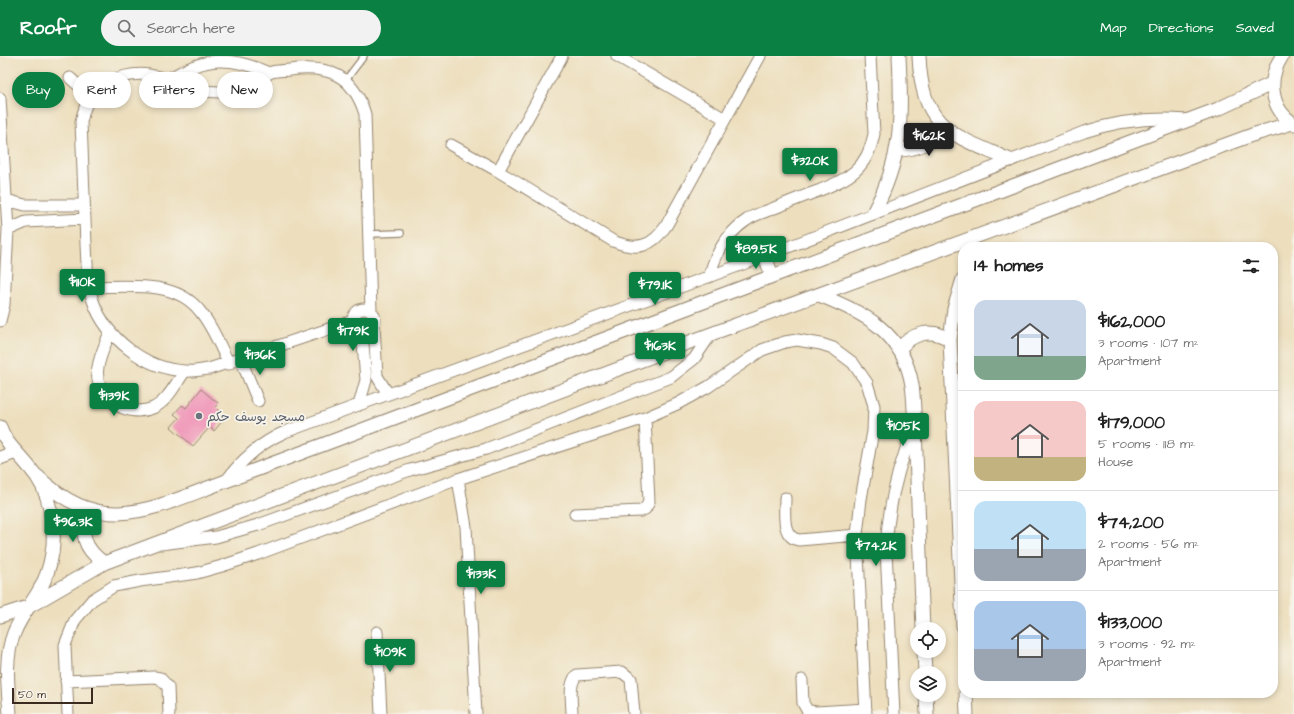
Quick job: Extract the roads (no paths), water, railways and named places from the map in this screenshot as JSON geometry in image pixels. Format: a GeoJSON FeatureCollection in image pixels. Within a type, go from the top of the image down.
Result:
{"type":"FeatureCollection","features":[{"type":"Feature","properties":{"kind":"street"},"geometry":{"type":"LineString","coordinates":[[498,171],[562,56]]}},
{"type":"Feature","properties":{"kind":"street"},"geometry":{"type":"LineString","coordinates":[[618,56],[725,119]]}},
{"type":"Feature","properties":{"kind":"street"},"geometry":{"type":"LineString","coordinates":[[451,145],[498,171],[613,241],[625,246],[637,247],[649,243],[659,236],[760,56]]}},
{"type":"Feature","properties":{"kind":"street"},"geometry":{"type":"LineString","coordinates":[[709,277],[714,260],[723,244],[730,235],[748,219],[844,180],[861,165],[872,145],[874,134],[870,56]]}},
{"type":"Feature","properties":{"kind":"street"},"geometry":{"type":"LineString","coordinates":[[874,213],[889,179],[897,150],[901,110],[899,56]]}},
{"type":"Feature","properties":{"kind":"street"},"geometry":{"type":"LineString","coordinates":[[919,56],[923,93],[932,112],[946,128],[964,140],[1010,160]]}},
{"type":"Feature","properties":{"kind":"street"},"geometry":{"type":"LineString","coordinates":[[1270,56],[1275,70]]}},
{"type":"Feature","properties":{"kind":"street"},"geometry":{"type":"LineString","coordinates":[[961,242],[1252,135],[1293,124],[1277,105],[1273,83],[1275,70],[1282,56]]}},
{"type":"Feature","properties":{"kind":"street"},"geometry":{"type":"LineString","coordinates":[[179,72],[189,66],[216,58],[240,60],[268,72]]}},
{"type":"Feature","properties":{"kind":"street"},"geometry":{"type":"LineString","coordinates":[[273,73],[310,68],[334,74],[345,81],[354,90],[361,101],[365,114],[370,234],[371,311],[375,318],[374,326],[377,376],[383,389],[388,394]]}},
{"type":"Feature","properties":{"kind":"street"},"geometry":{"type":"LineString","coordinates":[[70,78],[73,81]]}},
{"type":"Feature","properties":{"kind":"street"},"geometry":{"type":"LineString","coordinates":[[1,431],[16,452],[37,476],[62,498],[91,511],[117,513],[140,510],[226,481],[1186,120],[1236,101],[1273,83]]}},
{"type":"Feature","properties":{"kind":"street"},"geometry":{"type":"LineString","coordinates":[[0,98],[8,230],[4,304],[0,321]]}},
{"type":"Feature","properties":{"kind":"street"},"geometry":{"type":"LineString","coordinates":[[84,108],[81,122],[89,287],[100,317],[110,332],[122,344],[146,360],[168,368],[185,371],[209,369],[229,364],[353,321]]}},
{"type":"Feature","properties":{"kind":"street"},"geometry":{"type":"LineString","coordinates":[[226,481],[251,452],[273,438],[388,394],[765,256],[1084,132],[1113,124],[1157,119],[1186,120]]}},
{"type":"Feature","properties":{"kind":"street"},"geometry":{"type":"LineString","coordinates":[[897,150],[920,147],[934,139],[946,128]]}},
{"type":"Feature","properties":{"kind":"street"},"geometry":{"type":"LineString","coordinates":[[6,200],[25,206],[84,205]]}},
{"type":"Feature","properties":{"kind":"street"},"geometry":{"type":"LineString","coordinates":[[8,230],[26,222],[85,219]]}},
{"type":"Feature","properties":{"kind":"street"},"geometry":{"type":"LineString","coordinates":[[979,242],[982,234]]}},
{"type":"Feature","properties":{"kind":"street"},"geometry":{"type":"LineString","coordinates":[[0,616],[28,607],[104,563],[711,334],[958,243]]}},
{"type":"Feature","properties":{"kind":"street"},"geometry":{"type":"LineString","coordinates":[[765,256],[772,276]]}},
{"type":"Feature","properties":{"kind":"street"},"geometry":{"type":"LineString","coordinates":[[89,287],[156,287],[172,291],[199,309],[209,324],[229,364]]}},
{"type":"Feature","properties":{"kind":"street"},"geometry":{"type":"LineString","coordinates":[[819,295],[865,315],[884,330],[899,350],[912,385],[923,622]]}},
{"type":"Feature","properties":{"kind":"street"},"geometry":{"type":"LineString","coordinates":[[958,295],[954,308],[950,340],[958,516]]}},
{"type":"Feature","properties":{"kind":"street"},"geometry":{"type":"LineString","coordinates":[[371,311],[366,308],[356,311],[353,321],[356,328],[362,331],[371,329],[374,326]]}},
{"type":"Feature","properties":{"kind":"street"},"geometry":{"type":"LineString","coordinates":[[359,405],[366,380],[362,331]]}},
{"type":"Feature","properties":{"kind":"street"},"geometry":{"type":"LineString","coordinates":[[110,332],[98,367],[99,381],[104,394],[114,404],[126,410],[140,411],[154,408],[165,399],[185,371]]}},
{"type":"Feature","properties":{"kind":"street"},"geometry":{"type":"LineString","coordinates":[[152,545],[195,541],[237,532],[308,508],[410,470],[486,449],[671,376],[694,359],[711,334]]}},
{"type":"Feature","properties":{"kind":"street"},"geometry":{"type":"LineString","coordinates":[[899,350],[908,340],[919,334],[939,334],[950,340]]}},
{"type":"Feature","properties":{"kind":"street"},"geometry":{"type":"LineString","coordinates":[[68,714],[65,645],[75,620],[92,600],[114,586],[197,573],[222,566],[458,479],[645,418],[677,404],[708,387],[762,350],[785,342],[809,341],[833,348],[853,363],[860,372],[871,394],[874,406],[873,431],[861,499],[857,535],[866,711],[816,712],[807,710],[803,703],[802,680]]}},
{"type":"Feature","properties":{"kind":"street"},"geometry":{"type":"LineString","coordinates":[[241,360],[258,401]]}},
{"type":"Feature","properties":{"kind":"street"},"geometry":{"type":"LineString","coordinates":[[575,514],[641,511],[647,506],[649,502],[645,418]]}},
{"type":"Feature","properties":{"kind":"street"},"geometry":{"type":"LineString","coordinates":[[894,714],[886,550],[887,525],[896,475],[915,428]]}},
{"type":"Feature","properties":{"kind":"street"},"geometry":{"type":"LineString","coordinates":[[0,458],[16,452]]}},
{"type":"Feature","properties":{"kind":"street"},"geometry":{"type":"LineString","coordinates":[[10,714],[4,656],[14,632],[38,593],[45,577],[51,560],[53,543],[50,508],[37,476]]}},
{"type":"Feature","properties":{"kind":"street"},"geometry":{"type":"LineString","coordinates":[[458,479],[466,527],[476,714]]}},
{"type":"Feature","properties":{"kind":"street"},"geometry":{"type":"LineString","coordinates":[[784,498],[786,530],[791,537],[799,540],[857,535]]}},
{"type":"Feature","properties":{"kind":"street"},"geometry":{"type":"LineString","coordinates":[[91,511],[85,522],[84,534],[87,546],[94,556],[104,563]]}},
{"type":"Feature","properties":{"kind":"street"},"geometry":{"type":"LineString","coordinates":[[377,632],[381,714]]}},
{"type":"Feature","properties":{"kind":"street"},"geometry":{"type":"LineString","coordinates":[[572,714],[571,685],[573,679],[577,675],[622,672],[631,679],[634,714]]}},
{"type":"Feature","properties":{"kind":"street"},"geometry":{"type":"LineString","coordinates":[[66,681],[160,678],[168,687],[169,714]]}},
{"type":"Feature","properties":{"kind":"street"},"geometry":{"type":"LineString","coordinates":[[966,698],[967,714]]}},
{"type":"Feature","properties":{"kind":"street"},"geometry":{"type":"LineString","coordinates":[[926,702],[927,714]]}},
{"type":"Feature","properties":{"kind":"lane"},"geometry":{"type":"LineString","coordinates":[[345,81],[364,56]]}},
{"type":"Feature","properties":{"kind":"lane"},"geometry":{"type":"LineString","coordinates":[[370,234],[401,233]]}},
{"type":"Feature","properties":{"kind":"place","name":"مسجد يوسف حكم"},"geometry":{"type":"Point","coordinates":[199,416]}}]}
